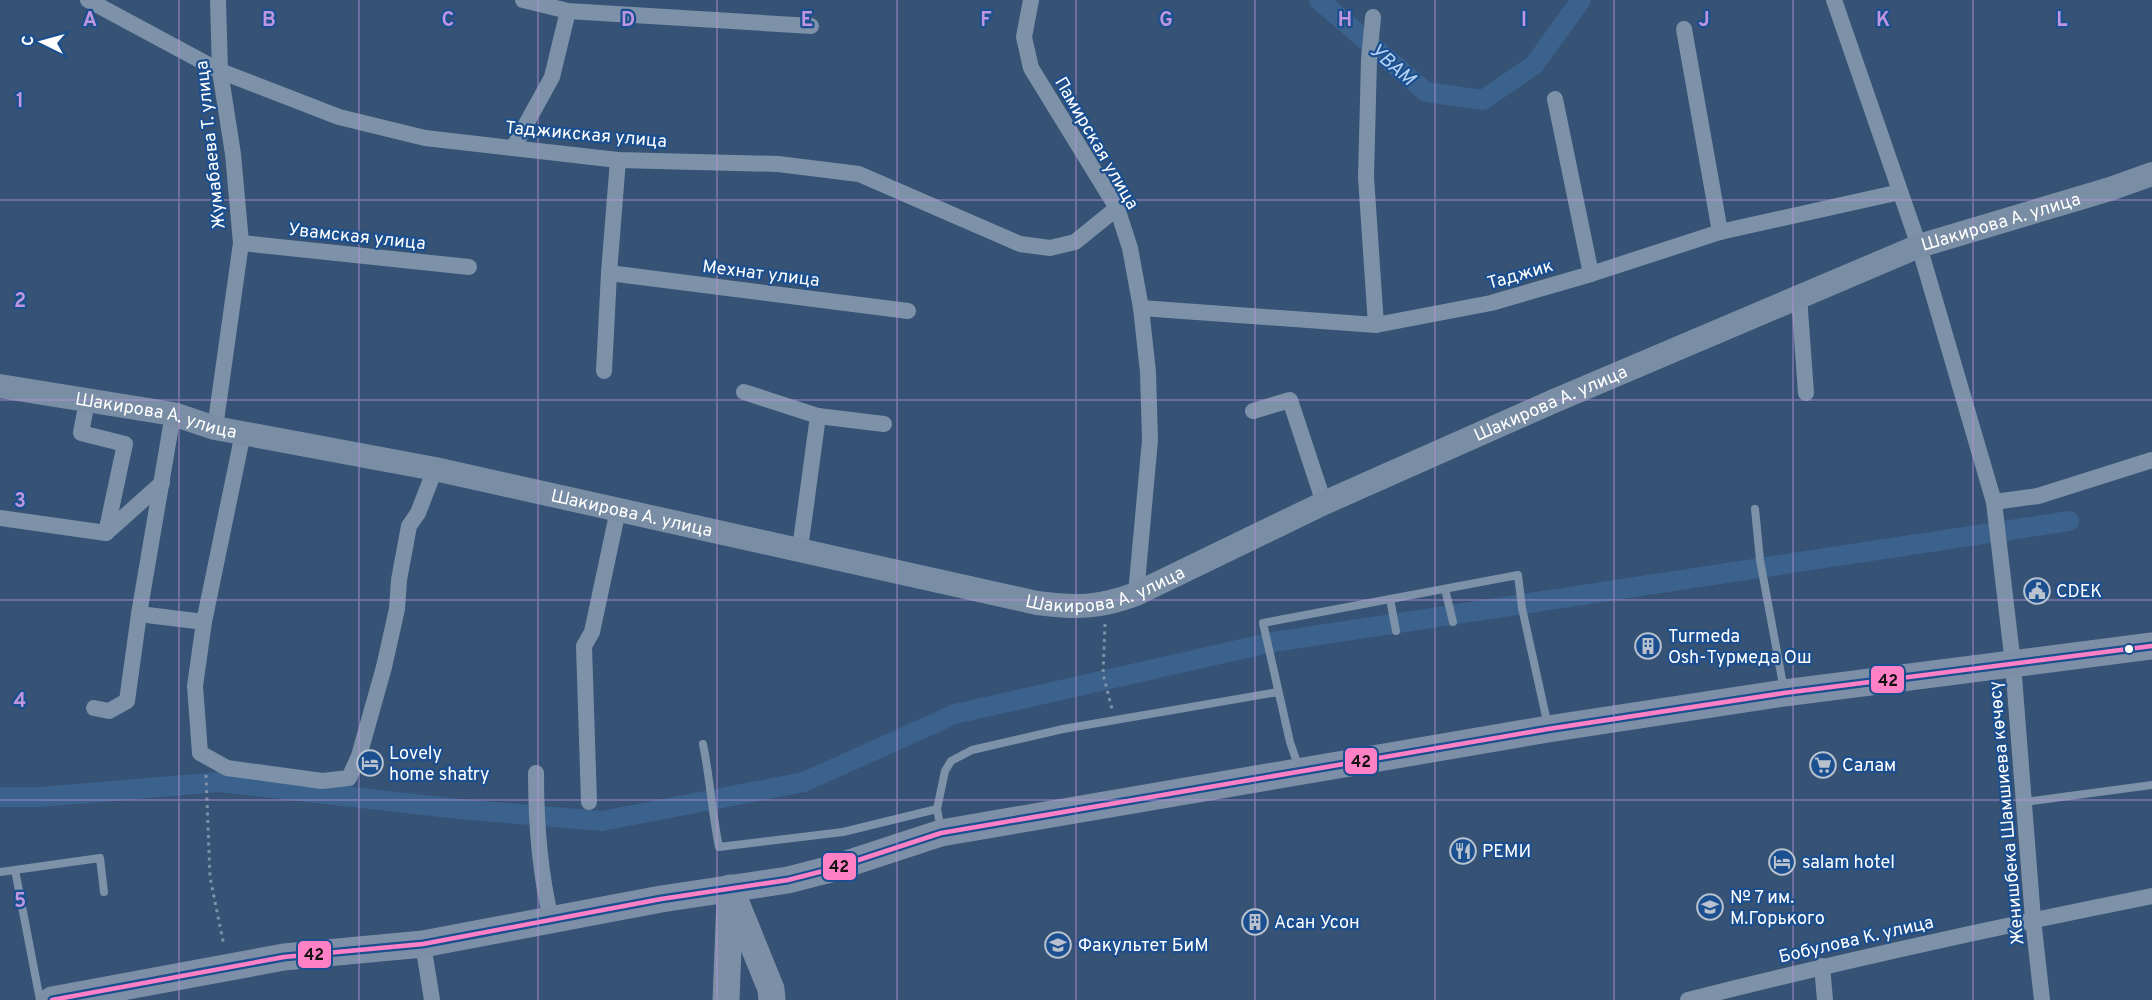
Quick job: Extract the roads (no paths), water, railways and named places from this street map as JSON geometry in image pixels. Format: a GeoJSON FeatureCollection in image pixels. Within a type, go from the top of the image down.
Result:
{"type":"FeatureCollection","features":[{"type":"Feature","properties":{"kind":"main road","name":"Шакирова А. улица"},"geometry":{"type":"LineString","coordinates":[[0,386],[173,414],[215,428],[435,470],[1038,603],[1072,608],[1107,604],[1136,594],[1324,503],[1919,246],[2110,189],[2152,174]]}},
{"type":"Feature","properties":{"kind":"main road"},"geometry":{"type":"LineString","coordinates":[[52,1000],[114,995],[284,957],[423,944],[550,919],[788,880],[831,869],[939,821],[1300,771],[1548,729],[1784,693],[2152,646]]}},
{"type":"Feature","properties":{"kind":"main road"},"geometry":{"type":"LineString","coordinates":[[726,1000],[730,888]]}},
{"type":"Feature","properties":{"kind":"main road"},"geometry":{"type":"LineString","coordinates":[[730,888],[771,989],[772,1000]]}},
{"type":"Feature","properties":{"kind":"street","name":"Таджикская улица"},"geometry":{"type":"LineString","coordinates":[[88,0],[220,71],[339,117],[425,138],[618,160],[778,164],[859,174],[1020,244],[1050,248],[1075,242],[1117,208]]}},
{"type":"Feature","properties":{"kind":"street","name":"Жумабаева Т. улица"},"geometry":{"type":"LineString","coordinates":[[215,428],[241,243],[233,154],[220,71],[218,0]]}},
{"type":"Feature","properties":{"kind":"street"},"geometry":{"type":"LineString","coordinates":[[523,0],[568,11],[812,26]]}},
{"type":"Feature","properties":{"kind":"street","name":"Памирская улица"},"geometry":{"type":"LineString","coordinates":[[1031,0],[1024,37],[1030,68],[1117,208],[1130,248],[1141,308],[1148,372],[1150,440],[1136,594]]}},
{"type":"Feature","properties":{"kind":"street","name":"Женишбека Шамшиева көчөсү"},"geometry":{"type":"LineString","coordinates":[[1834,0],[1919,246],[1995,508],[2013,664],[2033,920],[2042,1000]]}},
{"type":"Feature","properties":{"kind":"street"},"geometry":{"type":"LineString","coordinates":[[513,148],[552,77],[568,11]]}},
{"type":"Feature","properties":{"kind":"street"},"geometry":{"type":"LineString","coordinates":[[1373,17],[1369,59],[1366,177],[1376,325]]}},
{"type":"Feature","properties":{"kind":"street"},"geometry":{"type":"LineString","coordinates":[[1684,29],[1720,232]]}},
{"type":"Feature","properties":{"kind":"street"},"geometry":{"type":"LineString","coordinates":[[1555,99],[1591,274]]}},
{"type":"Feature","properties":{"kind":"street"},"geometry":{"type":"LineString","coordinates":[[604,372],[618,160]]}},
{"type":"Feature","properties":{"kind":"street","name":"Таджик"},"geometry":{"type":"LineString","coordinates":[[1141,308],[1376,325],[1491,303],[1591,274],[1720,232],[1900,192]]}},
{"type":"Feature","properties":{"kind":"street","name":"Увамская улица"},"geometry":{"type":"LineString","coordinates":[[241,243],[469,267]]}},
{"type":"Feature","properties":{"kind":"street","name":"Мехнат улица"},"geometry":{"type":"LineString","coordinates":[[609,273],[908,311]]}},
{"type":"Feature","properties":{"kind":"street"},"geometry":{"type":"LineString","coordinates":[[1799,296],[1806,393]]}},
{"type":"Feature","properties":{"kind":"street"},"geometry":{"type":"LineString","coordinates":[[744,392],[819,416],[884,424]]}},
{"type":"Feature","properties":{"kind":"street"},"geometry":{"type":"LineString","coordinates":[[1253,411],[1290,400],[1324,503]]}},
{"type":"Feature","properties":{"kind":"street"},"geometry":{"type":"LineString","coordinates":[[87,401],[81,433],[125,444],[106,533]]}},
{"type":"Feature","properties":{"kind":"street"},"geometry":{"type":"LineString","coordinates":[[94,708],[109,711],[127,701],[139,614],[173,414]]}},
{"type":"Feature","properties":{"kind":"street"},"geometry":{"type":"LineString","coordinates":[[800,549],[819,416]]}},
{"type":"Feature","properties":{"kind":"street"},"geometry":{"type":"LineString","coordinates":[[243,433],[204,622],[195,686],[200,753],[227,768],[322,781],[349,778],[359,756],[384,667],[397,609],[399,580],[410,526],[418,513],[435,470]]}},
{"type":"Feature","properties":{"kind":"street"},"geometry":{"type":"LineString","coordinates":[[1995,508],[2152,460]]}},
{"type":"Feature","properties":{"kind":"street"},"geometry":{"type":"LineString","coordinates":[[0,518],[106,533],[162,483]]}},
{"type":"Feature","properties":{"kind":"street"},"geometry":{"type":"LineString","coordinates":[[589,802],[584,646],[592,632],[618,510]]}},
{"type":"Feature","properties":{"kind":"street"},"geometry":{"type":"LineString","coordinates":[[139,614],[204,622]]}},
{"type":"Feature","properties":{"kind":"street"},"geometry":{"type":"LineString","coordinates":[[536,772],[536,825],[541,879],[550,919]]}},
{"type":"Feature","properties":{"kind":"street","name":"Бобулова К. улица"},"geometry":{"type":"LineString","coordinates":[[1688,1000],[1822,966],[2152,896]]}},
{"type":"Feature","properties":{"kind":"street"},"geometry":{"type":"LineString","coordinates":[[423,944],[432,1000]]}},
{"type":"Feature","properties":{"kind":"street"},"geometry":{"type":"LineString","coordinates":[[1822,966],[1825,1000]]}},
{"type":"Feature","properties":{"kind":"lane"},"geometry":{"type":"LineString","coordinates":[[1755,509],[1764,586],[1784,693]]}},
{"type":"Feature","properties":{"kind":"lane"},"geometry":{"type":"LineString","coordinates":[[1300,771],[1290,742],[1263,623],[1518,575],[1522,608],[1548,729]]}},
{"type":"Feature","properties":{"kind":"lane"},"geometry":{"type":"LineString","coordinates":[[1445,589],[1453,622]]}},
{"type":"Feature","properties":{"kind":"lane"},"geometry":{"type":"LineString","coordinates":[[1390,599],[1396,631]]}},
{"type":"Feature","properties":{"kind":"lane"},"geometry":{"type":"LineString","coordinates":[[703,744],[719,847],[939,821],[945,771],[951,761],[972,750],[1063,729],[1278,692]]}},
{"type":"Feature","properties":{"kind":"lane"},"geometry":{"type":"LineString","coordinates":[[2024,802],[2152,785]]}},
{"type":"Feature","properties":{"kind":"lane"},"geometry":{"type":"LineString","coordinates":[[0,872],[100,858],[104,892]]}},
{"type":"Feature","properties":{"kind":"lane"},"geometry":{"type":"LineString","coordinates":[[15,870],[40,1000]]}},
{"type":"Feature","properties":{"kind":"waterway","name":"УВАМ"},"geometry":{"type":"LineString","coordinates":[[1319,0],[1426,92],[1483,100],[1534,65],[1581,0]]}},
{"type":"Feature","properties":{"kind":"waterway"},"geometry":{"type":"LineString","coordinates":[[0,797],[40,797],[219,782],[459,809],[602,821],[804,782],[955,714],[1273,642],[2069,521]]}},
{"type":"Feature","properties":{"kind":"place","name":"CDEK"},"geometry":{"type":"Point","coordinates":[2037,591]}},
{"type":"Feature","properties":{"kind":"place","name":"Turmeda Osh-Турмеда Ош"},"geometry":{"type":"Point","coordinates":[1648,646]}},
{"type":"Feature","properties":{"kind":"place","name":"Lovely home shatry"},"geometry":{"type":"Point","coordinates":[370,763]}},
{"type":"Feature","properties":{"kind":"place","name":"Салам"},"geometry":{"type":"Point","coordinates":[1823,765]}},
{"type":"Feature","properties":{"kind":"place","name":"РЕМИ"},"geometry":{"type":"Point","coordinates":[1463,851]}},
{"type":"Feature","properties":{"kind":"place","name":"salam hotel"},"geometry":{"type":"Point","coordinates":[1782,862]}},
{"type":"Feature","properties":{"kind":"place","name":"№ 7 им. М.Горького"},"geometry":{"type":"Point","coordinates":[1710,907]}},
{"type":"Feature","properties":{"kind":"place","name":"Асан Усон"},"geometry":{"type":"Point","coordinates":[1255,922]}},
{"type":"Feature","properties":{"kind":"place","name":"Факультет БиМ"},"geometry":{"type":"Point","coordinates":[1058,945]}}]}
